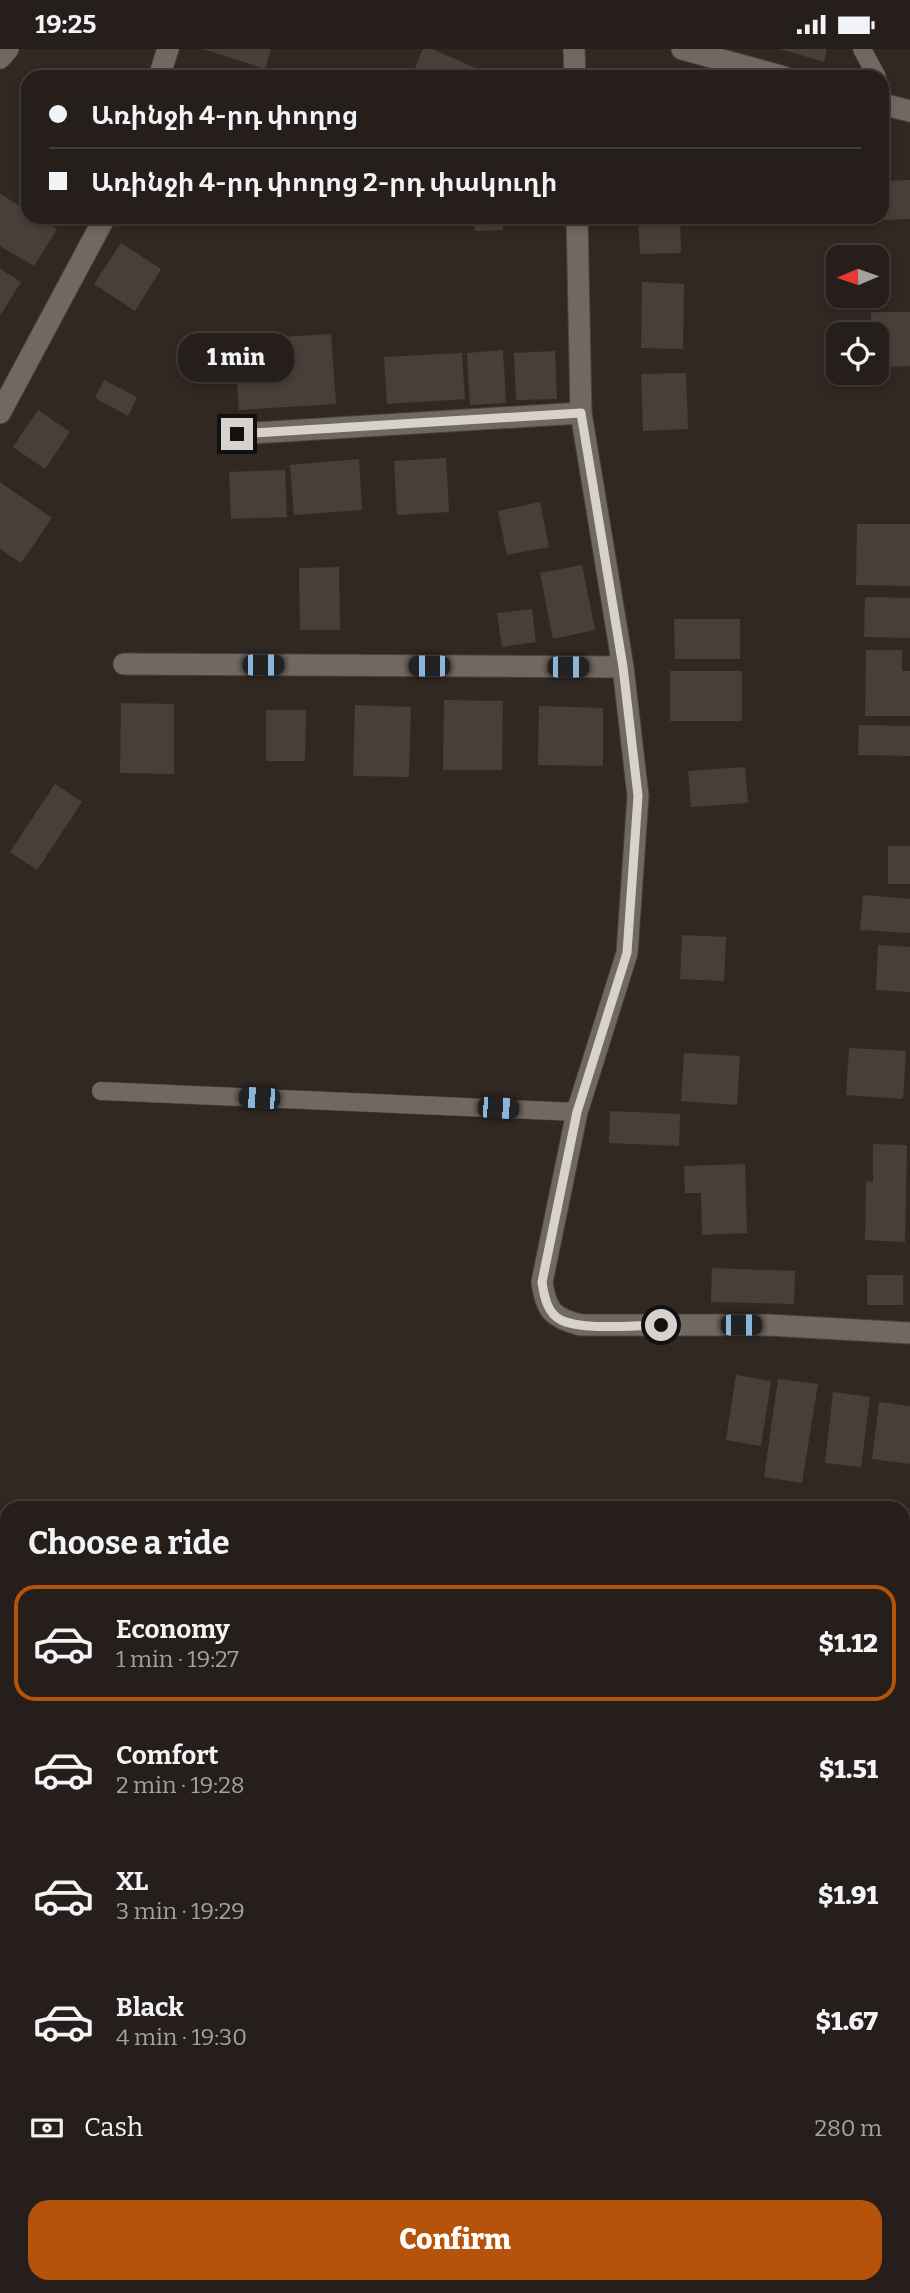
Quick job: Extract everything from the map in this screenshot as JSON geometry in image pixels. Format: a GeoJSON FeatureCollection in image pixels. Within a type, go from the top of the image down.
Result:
{"type":"FeatureCollection","features":[{"type":"Feature","properties":{"kind":"street"},"geometry":{"type":"LineString","coordinates":[[0,58],[8,49]]}},
{"type":"Feature","properties":{"kind":"street"},"geometry":{"type":"LineString","coordinates":[[161,70],[168,49]]}},
{"type":"Feature","properties":{"kind":"street"},"geometry":{"type":"LineString","coordinates":[[574,49],[575,70]]}},
{"type":"Feature","properties":{"kind":"street"},"geometry":{"type":"LineString","coordinates":[[681,49],[758,70]]}},
{"type":"Feature","properties":{"kind":"street"},"geometry":{"type":"LineString","coordinates":[[0,413],[101,224]]}},
{"type":"Feature","properties":{"kind":"street"},"geometry":{"type":"LineString","coordinates":[[578,224],[581,413],[623,667],[638,796],[627,953],[577,1112],[542,1282],[545,1303],[559,1320],[581,1325],[768,1325],[910,1333]]}},
{"type":"Feature","properties":{"kind":"street"},"geometry":{"type":"LineString","coordinates":[[237,434],[581,413]]}},
{"type":"Feature","properties":{"kind":"street"},"geometry":{"type":"LineString","coordinates":[[124,664],[623,667]]}},
{"type":"Feature","properties":{"kind":"lane"},"geometry":{"type":"LineString","coordinates":[[862,49],[873,70]]}},
{"type":"Feature","properties":{"kind":"lane"},"geometry":{"type":"LineString","coordinates":[[101,1091],[577,1112]]}},
{"type":"Feature","properties":{"kind":"building"},"geometry":{"type":"Polygon","coordinates":[[[203,49],[271,49],[265,69],[203,49]]]}},
{"type":"Feature","properties":{"kind":"building"},"geometry":{"type":"Polygon","coordinates":[[[423,49],[432,49],[478,69],[478,70],[414,70],[423,49]]]}},
{"type":"Feature","properties":{"kind":"building"},"geometry":{"type":"Polygon","coordinates":[[[780,49],[827,49],[824,62],[780,49]]]}},
{"type":"Feature","properties":{"kind":"building"},"geometry":{"type":"Polygon","coordinates":[[[910,180],[910,219],[889,220],[889,181],[910,180]]]}},
{"type":"Feature","properties":{"kind":"building"},"geometry":{"type":"Polygon","coordinates":[[[0,194],[21,207],[21,224],[49,224],[57,229],[34,266],[0,246],[0,194]]]}},
{"type":"Feature","properties":{"kind":"building"},"geometry":{"type":"Polygon","coordinates":[[[474,224],[503,224],[503,230],[475,231],[474,224]]]}},
{"type":"Feature","properties":{"kind":"building"},"geometry":{"type":"Polygon","coordinates":[[[638,224],[680,224],[681,253],[640,254],[638,224]]]}},
{"type":"Feature","properties":{"kind":"building"},"geometry":{"type":"Polygon","coordinates":[[[121,243],[161,269],[135,311],[94,284],[121,243]]]}},
{"type":"Feature","properties":{"kind":"building"},"geometry":{"type":"Polygon","coordinates":[[[0,269],[21,282],[0,316],[0,269]]]}},
{"type":"Feature","properties":{"kind":"building"},"geometry":{"type":"Polygon","coordinates":[[[642,282],[684,284],[683,349],[641,348],[642,282]]]}},
{"type":"Feature","properties":{"kind":"building"},"geometry":{"type":"Polygon","coordinates":[[[871,312],[910,312],[910,366],[889,367],[889,322],[871,322],[871,312]]]}},
{"type":"Feature","properties":{"kind":"building"},"geometry":{"type":"Polygon","coordinates":[[[331,334],[336,404],[239,410],[234,340],[331,334]]]}},
{"type":"Feature","properties":{"kind":"building"},"geometry":{"type":"Polygon","coordinates":[[[503,350],[506,403],[470,405],[467,353],[503,350]]]}},
{"type":"Feature","properties":{"kind":"building"},"geometry":{"type":"Polygon","coordinates":[[[555,351],[557,399],[516,400],[514,353],[555,351]]]}},
{"type":"Feature","properties":{"kind":"building"},"geometry":{"type":"Polygon","coordinates":[[[462,353],[465,399],[387,404],[384,357],[462,353]]]}},
{"type":"Feature","properties":{"kind":"building"},"geometry":{"type":"Polygon","coordinates":[[[686,373],[688,429],[643,431],[641,374],[686,373]]]}},
{"type":"Feature","properties":{"kind":"building"},"geometry":{"type":"Polygon","coordinates":[[[104,380],[137,397],[128,416],[95,398],[104,380]]]}},
{"type":"Feature","properties":{"kind":"building"},"geometry":{"type":"Polygon","coordinates":[[[38,410],[70,432],[45,469],[13,447],[38,410]]]}},
{"type":"Feature","properties":{"kind":"building"},"geometry":{"type":"Polygon","coordinates":[[[446,458],[449,512],[397,515],[394,461],[446,458]]]}},
{"type":"Feature","properties":{"kind":"building"},"geometry":{"type":"Polygon","coordinates":[[[359,459],[362,510],[294,515],[290,465],[359,459]]]}},
{"type":"Feature","properties":{"kind":"building"},"geometry":{"type":"Polygon","coordinates":[[[285,470],[287,517],[231,519],[229,472],[285,470]]]}},
{"type":"Feature","properties":{"kind":"building"},"geometry":{"type":"Polygon","coordinates":[[[0,482],[52,518],[21,563],[0,549],[0,482]]]}},
{"type":"Feature","properties":{"kind":"building"},"geometry":{"type":"Polygon","coordinates":[[[540,502],[549,547],[507,555],[498,511],[540,502]]]}},
{"type":"Feature","properties":{"kind":"building"},"geometry":{"type":"Polygon","coordinates":[[[857,524],[910,524],[910,586],[856,585],[857,524]]]}},
{"type":"Feature","properties":{"kind":"building"},"geometry":{"type":"Polygon","coordinates":[[[582,565],[595,630],[553,639],[540,573],[582,565]]]}},
{"type":"Feature","properties":{"kind":"building"},"geometry":{"type":"Polygon","coordinates":[[[339,567],[340,630],[300,630],[299,568],[339,567]]]}},
{"type":"Feature","properties":{"kind":"building"},"geometry":{"type":"Polygon","coordinates":[[[865,597],[910,598],[910,638],[864,637],[865,597]]]}},
{"type":"Feature","properties":{"kind":"building"},"geometry":{"type":"Polygon","coordinates":[[[532,609],[536,642],[502,647],[497,613],[532,609]]]}},
{"type":"Feature","properties":{"kind":"building"},"geometry":{"type":"Polygon","coordinates":[[[674,619],[740,619],[740,659],[675,659],[674,619]]]}},
{"type":"Feature","properties":{"kind":"building"},"geometry":{"type":"Polygon","coordinates":[[[866,650],[902,650],[902,671],[910,671],[910,716],[865,716],[866,650]]]}},
{"type":"Feature","properties":{"kind":"building"},"geometry":{"type":"Polygon","coordinates":[[[670,671],[742,671],[742,721],[670,721],[670,671]]]}},
{"type":"Feature","properties":{"kind":"building"},"geometry":{"type":"Polygon","coordinates":[[[444,700],[503,701],[502,770],[443,770],[444,700]]]}},
{"type":"Feature","properties":{"kind":"building"},"geometry":{"type":"Polygon","coordinates":[[[121,703],[174,704],[174,774],[120,773],[121,703]]]}},
{"type":"Feature","properties":{"kind":"building"},"geometry":{"type":"Polygon","coordinates":[[[355,705],[411,707],[409,777],[353,776],[355,705]]]}},
{"type":"Feature","properties":{"kind":"building"},"geometry":{"type":"Polygon","coordinates":[[[539,706],[603,708],[603,766],[538,765],[539,706]]]}},
{"type":"Feature","properties":{"kind":"building"},"geometry":{"type":"Polygon","coordinates":[[[266,710],[306,710],[305,761],[266,761],[266,710]]]}},
{"type":"Feature","properties":{"kind":"building"},"geometry":{"type":"Polygon","coordinates":[[[859,725],[910,726],[910,756],[858,755],[859,725]]]}},
{"type":"Feature","properties":{"kind":"building"},"geometry":{"type":"Polygon","coordinates":[[[745,767],[748,803],[691,807],[688,771],[745,767]]]}},
{"type":"Feature","properties":{"kind":"building"},"geometry":{"type":"Polygon","coordinates":[[[55,784],[82,802],[37,870],[10,852],[55,784]]]}},
{"type":"Feature","properties":{"kind":"building"},"geometry":{"type":"Polygon","coordinates":[[[888,846],[910,846],[910,884],[888,884],[888,846]]]}},
{"type":"Feature","properties":{"kind":"building"},"geometry":{"type":"Polygon","coordinates":[[[863,895],[910,899],[910,933],[860,930],[863,895]]]}},
{"type":"Feature","properties":{"kind":"building"},"geometry":{"type":"Polygon","coordinates":[[[682,935],[726,937],[724,981],[680,979],[682,935]]]}},
{"type":"Feature","properties":{"kind":"building"},"geometry":{"type":"Polygon","coordinates":[[[878,945],[910,947],[910,992],[876,990],[878,945]]]}},
{"type":"Feature","properties":{"kind":"building"},"geometry":{"type":"Polygon","coordinates":[[[849,1048],[906,1051],[903,1099],[846,1095],[849,1048]]]}},
{"type":"Feature","properties":{"kind":"building"},"geometry":{"type":"Polygon","coordinates":[[[684,1053],[740,1056],[737,1105],[681,1101],[684,1053]]]}},
{"type":"Feature","properties":{"kind":"building"},"geometry":{"type":"Polygon","coordinates":[[[610,1111],[680,1114],[679,1146],[609,1143],[610,1111]]]}},
{"type":"Feature","properties":{"kind":"building"},"geometry":{"type":"Polygon","coordinates":[[[873,1144],[907,1145],[905,1242],[865,1240],[866,1181],[873,1182],[873,1144]]]}},
{"type":"Feature","properties":{"kind":"building"},"geometry":{"type":"Polygon","coordinates":[[[745,1164],[747,1233],[702,1235],[701,1193],[685,1193],[684,1166],[745,1164]]]}},
{"type":"Feature","properties":{"kind":"building"},"geometry":{"type":"Polygon","coordinates":[[[712,1268],[795,1271],[794,1304],[711,1302],[712,1268]]]}},
{"type":"Feature","properties":{"kind":"building"},"geometry":{"type":"Polygon","coordinates":[[[867,1275],[903,1275],[903,1305],[867,1305],[867,1275]]]}},
{"type":"Feature","properties":{"kind":"building"},"geometry":{"type":"Polygon","coordinates":[[[736,1375],[771,1381],[761,1446],[726,1440],[736,1375]]]}},
{"type":"Feature","properties":{"kind":"building"},"geometry":{"type":"Polygon","coordinates":[[[778,1379],[818,1384],[802,1483],[764,1477],[778,1379]]]}},
{"type":"Feature","properties":{"kind":"building"},"geometry":{"type":"Polygon","coordinates":[[[833,1392],[870,1397],[861,1467],[825,1463],[833,1392]]]}},
{"type":"Feature","properties":{"kind":"building"},"geometry":{"type":"Polygon","coordinates":[[[879,1402],[910,1406],[910,1464],[872,1459],[879,1402]]]}},
{"type":"Feature","properties":{"kind":"route"},"geometry":{"type":"LineString","coordinates":[[237,434],[581,413],[623,667],[638,796],[627,953],[577,1112],[542,1282],[545,1303],[559,1320],[581,1325],[661,1325]]}}]}
